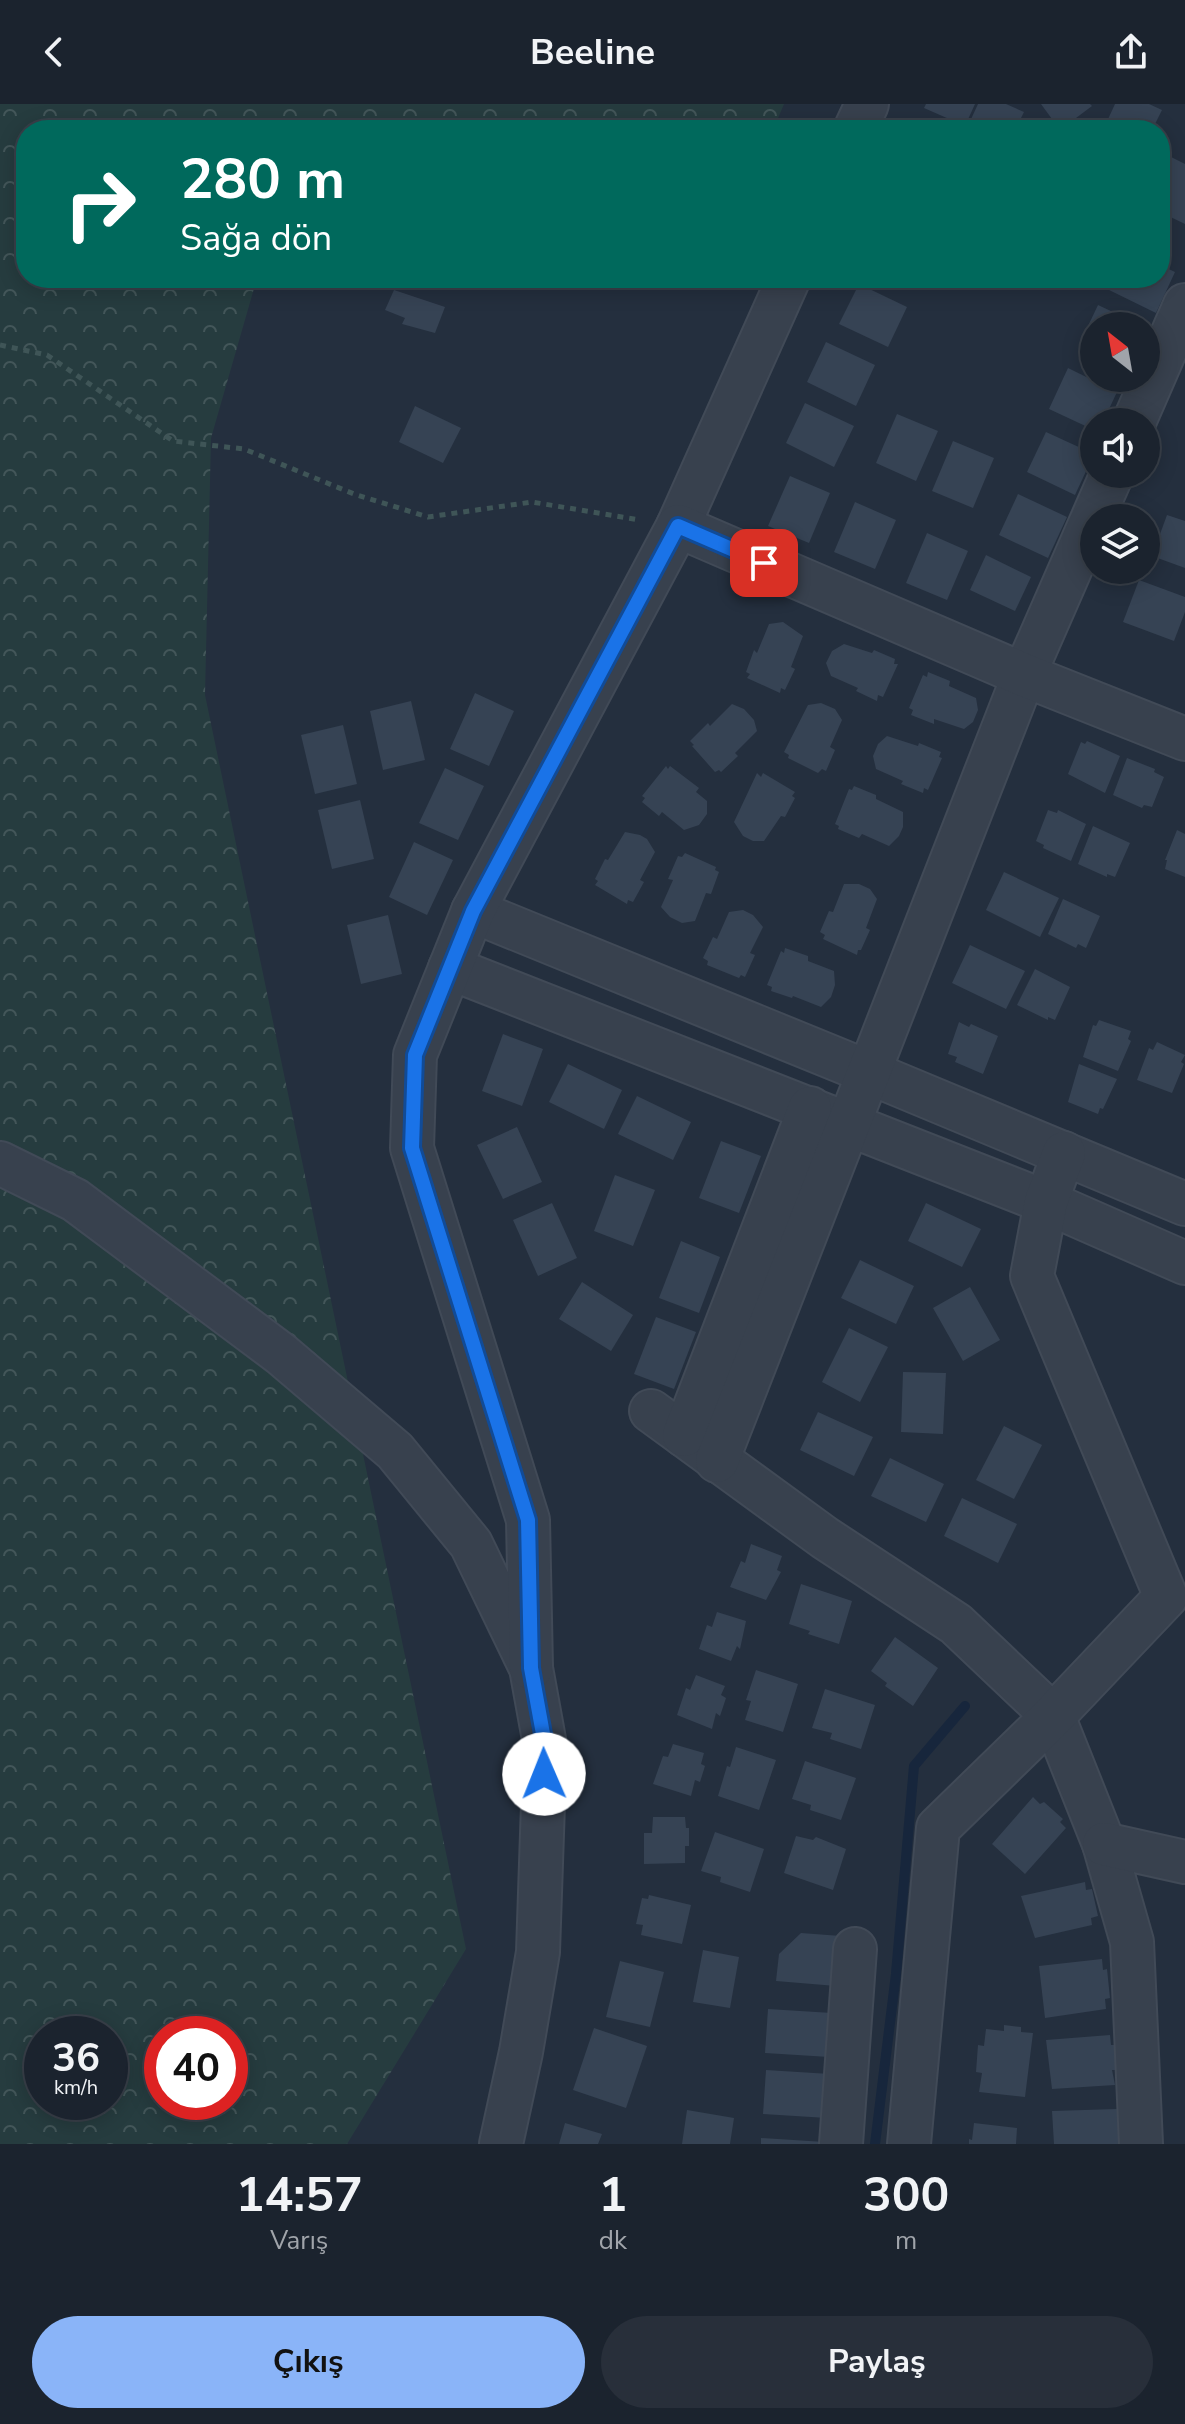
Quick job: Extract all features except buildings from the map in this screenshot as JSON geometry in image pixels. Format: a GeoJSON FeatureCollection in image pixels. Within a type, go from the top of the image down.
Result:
{"type":"FeatureCollection","features":[{"type":"Feature","properties":{"kind":"street"},"geometry":{"type":"LineString","coordinates":[[501,2144],[538,1952],[545,1745],[531,1668],[528,1520],[412,1148],[415,1055],[473,911],[678,526],[785,288]]}},
{"type":"Feature","properties":{"kind":"street"},"geometry":{"type":"LineString","coordinates":[[1140,408],[1185,305]]}},
{"type":"Feature","properties":{"kind":"street"},"geometry":{"type":"LineString","coordinates":[[717,1461],[1024,675],[1106,488]]}},
{"type":"Feature","properties":{"kind":"street"},"geometry":{"type":"LineString","coordinates":[[678,526],[1024,675],[1185,739]]}},
{"type":"Feature","properties":{"kind":"street"},"geometry":{"type":"LineString","coordinates":[[473,911],[1185,1204]]}},
{"type":"Feature","properties":{"kind":"street"},"geometry":{"type":"LineString","coordinates":[[450,968],[1046,1202],[1185,1263]]}},
{"type":"Feature","properties":{"kind":"street"},"geometry":{"type":"LineString","coordinates":[[684,1435],[810,1108]]}},
{"type":"Feature","properties":{"kind":"street"},"geometry":{"type":"LineString","coordinates":[[909,2144],[938,1828],[1176,1600],[1032,1276],[1046,1202],[1064,1153]]}},
{"type":"Feature","properties":{"kind":"street"},"geometry":{"type":"LineString","coordinates":[[0,1163],[75,1200],[281,1354],[395,1451],[471,1544],[531,1668]]}},
{"type":"Feature","properties":{"kind":"street"},"geometry":{"type":"LineString","coordinates":[[651,1411],[825,1538],[956,1624],[1053,1716],[1104,1844],[1132,1942],[1141,2144]]}},
{"type":"Feature","properties":{"kind":"street"},"geometry":{"type":"LineString","coordinates":[[1104,1844],[1185,1862]]}},
{"type":"Feature","properties":{"kind":"street"},"geometry":{"type":"LineString","coordinates":[[841,2144],[855,1949]]}},
{"type":"Feature","properties":{"kind":"path"},"geometry":{"type":"LineString","coordinates":[[0,345],[47,355],[173,441],[244,449],[354,494],[428,517],[532,502],[678,526]]}},
{"type":"Feature","properties":{"kind":"green space"},"geometry":{"type":"Polygon","coordinates":[[[0,104],[784,104],[777,120],[16,120],[16,288],[254,288],[211,438],[205,695],[466,1949],[347,2144],[0,2144],[0,104]]]}},
{"type":"Feature","properties":{"kind":"waterway"},"geometry":{"type":"LineString","coordinates":[[875,2144],[896,1974],[914,1766],[965,1706]]}},
{"type":"Feature","properties":{"kind":"route"},"geometry":{"type":"LineString","coordinates":[[544,1774],[545,1745],[531,1668],[528,1520],[412,1148],[415,1055],[473,911],[678,526],[764,563]]}}]}
